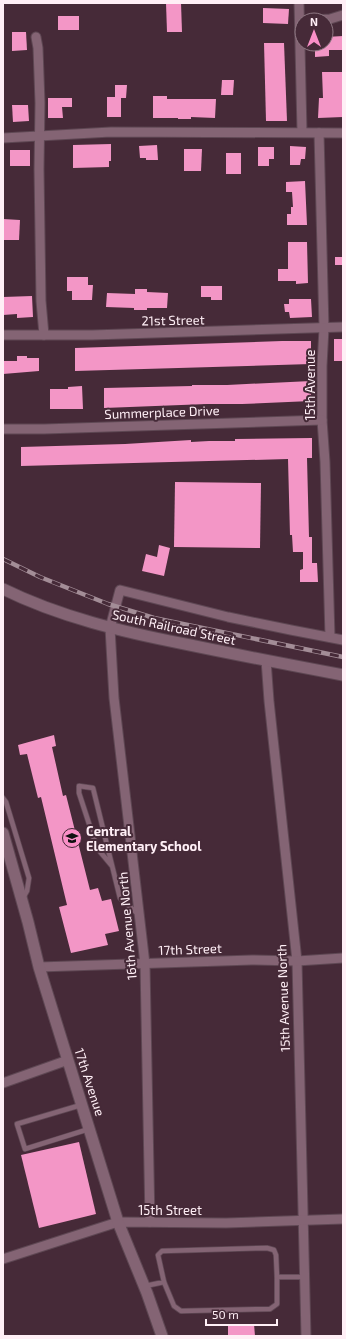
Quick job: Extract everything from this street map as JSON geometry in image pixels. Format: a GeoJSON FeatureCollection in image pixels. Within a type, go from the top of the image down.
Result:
{"type":"FeatureCollection","features":[{"type":"Feature","properties":{"kind":"street"},"geometry":{"type":"LineString","coordinates":[[36,37],[38,48],[40,136],[41,301],[44,334]]}},
{"type":"Feature","properties":{"kind":"street"},"geometry":{"type":"LineString","coordinates":[[301,52],[302,132]]}},
{"type":"Feature","properties":{"kind":"street"},"geometry":{"type":"LineString","coordinates":[[3,138],[111,132],[343,133]]}},
{"type":"Feature","properties":{"kind":"street","name":"15th Avenue"},"geometry":{"type":"LineString","coordinates":[[319,133],[324,328],[322,420],[325,462],[330,637]]}},
{"type":"Feature","properties":{"kind":"street","name":"21st Street"},"geometry":{"type":"LineString","coordinates":[[3,335],[108,334],[343,327]]}},
{"type":"Feature","properties":{"kind":"street","name":"Summerplace Drive"},"geometry":{"type":"LineString","coordinates":[[3,429],[322,420]]}},
{"type":"Feature","properties":{"kind":"street","name":"South Railroad Street"},"geometry":{"type":"LineString","coordinates":[[3,589],[39,605],[110,628],[343,675]]}},
{"type":"Feature","properties":{"kind":"street","name":"16th Avenue North"},"geometry":{"type":"LineString","coordinates":[[150,1222],[145,964],[114,698],[110,628],[120,590],[228,617],[330,637]]}},
{"type":"Feature","properties":{"kind":"street"},"geometry":{"type":"LineString","coordinates":[[330,637],[343,640]]}},
{"type":"Feature","properties":{"kind":"street","name":"15th Avenue North"},"geometry":{"type":"LineString","coordinates":[[266,660],[269,701],[297,961],[306,1336]]}},
{"type":"Feature","properties":{"kind":"street","name":"17th Avenue"},"geometry":{"type":"LineString","coordinates":[[3,833],[39,967],[118,1222],[144,1286],[162,1336]]}},
{"type":"Feature","properties":{"kind":"street","name":"17th Street"},"geometry":{"type":"LineString","coordinates":[[39,967],[252,960],[297,961],[343,958]]}},
{"type":"Feature","properties":{"kind":"street"},"geometry":{"type":"LineString","coordinates":[[3,1083],[68,1060]]}},
{"type":"Feature","properties":{"kind":"street","name":"15th Street"},"geometry":{"type":"LineString","coordinates":[[3,1259],[118,1222],[226,1223],[343,1220]]}},
{"type":"Feature","properties":{"kind":"lane"},"geometry":{"type":"LineString","coordinates":[[112,866],[98,848],[79,793],[79,786],[93,788],[120,898],[140,915]]}},
{"type":"Feature","properties":{"kind":"lane"},"geometry":{"type":"LineString","coordinates":[[3,798],[6,802],[29,878],[27,891],[22,901]]}},
{"type":"Feature","properties":{"kind":"lane"},"geometry":{"type":"LineString","coordinates":[[82,1105],[17,1124],[25,1149],[90,1129]]}},
{"type":"Feature","properties":{"kind":"lane"},"geometry":{"type":"LineString","coordinates":[[267,1248],[274,1250],[276,1255],[277,1277],[278,1304],[270,1309],[181,1311],[174,1306],[164,1282],[158,1255],[162,1251],[267,1248]]}},
{"type":"Feature","properties":{"kind":"lane"},"geometry":{"type":"LineString","coordinates":[[277,1277],[305,1277]]}},
{"type":"Feature","properties":{"kind":"lane"},"geometry":{"type":"LineString","coordinates":[[144,1286],[164,1282]]}},
{"type":"Feature","properties":{"kind":"building"},"geometry":{"type":"Polygon","coordinates":[[[166,3],[181,3],[182,32],[167,32],[166,3]]]}},
{"type":"Feature","properties":{"kind":"building"},"geometry":{"type":"Polygon","coordinates":[[[263,8],[289,9],[288,24],[263,23],[263,8]]]}},
{"type":"Feature","properties":{"kind":"building"},"geometry":{"type":"Polygon","coordinates":[[[58,16],[79,16],[79,30],[58,30],[58,16]]]}},
{"type":"Feature","properties":{"kind":"building"},"geometry":{"type":"Polygon","coordinates":[[[12,32],[26,32],[27,50],[12,51],[12,32]]]}},
{"type":"Feature","properties":{"kind":"building"},"geometry":{"type":"Polygon","coordinates":[[[343,36],[343,50],[334,50],[334,37],[343,36]]]}},
{"type":"Feature","properties":{"kind":"building"},"geometry":{"type":"Polygon","coordinates":[[[264,43],[284,43],[287,121],[266,121],[264,43]]]}},
{"type":"Feature","properties":{"kind":"building"},"geometry":{"type":"Polygon","coordinates":[[[315,52],[329,52],[329,56],[315,57],[315,52]]]}},
{"type":"Feature","properties":{"kind":"building"},"geometry":{"type":"Polygon","coordinates":[[[322,72],[342,72],[343,117],[318,118],[319,98],[323,98],[322,72]]]}},
{"type":"Feature","properties":{"kind":"building"},"geometry":{"type":"Polygon","coordinates":[[[222,80],[234,80],[233,95],[221,95],[222,80]]]}},
{"type":"Feature","properties":{"kind":"building"},"geometry":{"type":"Polygon","coordinates":[[[115,85],[127,85],[126,98],[121,98],[121,117],[107,117],[107,97],[115,97],[115,85]]]}},
{"type":"Feature","properties":{"kind":"building"},"geometry":{"type":"Polygon","coordinates":[[[153,96],[167,96],[167,99],[216,99],[215,118],[153,118],[153,96]]]}},
{"type":"Feature","properties":{"kind":"building"},"geometry":{"type":"Polygon","coordinates":[[[48,98],[72,98],[72,107],[62,107],[63,118],[48,118],[48,98]]]}},
{"type":"Feature","properties":{"kind":"building"},"geometry":{"type":"Polygon","coordinates":[[[12,105],[28,105],[29,121],[13,122],[12,105]]]}},
{"type":"Feature","properties":{"kind":"building"},"geometry":{"type":"Polygon","coordinates":[[[111,144],[111,161],[109,161],[109,167],[73,168],[73,145],[111,144]]]}},
{"type":"Feature","properties":{"kind":"building"},"geometry":{"type":"Polygon","coordinates":[[[157,145],[158,160],[146,160],[146,158],[140,158],[139,146],[157,145]]]}},
{"type":"Feature","properties":{"kind":"building"},"geometry":{"type":"Polygon","coordinates":[[[290,146],[306,147],[305,159],[301,159],[300,165],[290,165],[290,146]]]}},
{"type":"Feature","properties":{"kind":"building"},"geometry":{"type":"Polygon","coordinates":[[[258,147],[274,147],[274,159],[269,159],[269,166],[258,166],[258,147]]]}},
{"type":"Feature","properties":{"kind":"building"},"geometry":{"type":"Polygon","coordinates":[[[184,149],[202,149],[201,171],[184,171],[184,149]]]}},
{"type":"Feature","properties":{"kind":"building"},"geometry":{"type":"Polygon","coordinates":[[[10,150],[30,150],[30,166],[10,166],[10,150]]]}},
{"type":"Feature","properties":{"kind":"building"},"geometry":{"type":"Polygon","coordinates":[[[226,153],[241,153],[241,174],[226,174],[226,153]]]}},
{"type":"Feature","properties":{"kind":"building"},"geometry":{"type":"Polygon","coordinates":[[[305,181],[307,225],[287,225],[287,214],[291,214],[291,207],[293,207],[292,192],[286,192],[286,182],[305,181]]]}},
{"type":"Feature","properties":{"kind":"building"},"geometry":{"type":"Polygon","coordinates":[[[3,219],[20,220],[19,240],[3,240],[3,219]]]}},
{"type":"Feature","properties":{"kind":"building"},"geometry":{"type":"Polygon","coordinates":[[[288,242],[307,242],[308,283],[296,284],[296,281],[278,281],[278,269],[288,269],[288,242]]]}},
{"type":"Feature","properties":{"kind":"building"},"geometry":{"type":"Polygon","coordinates":[[[335,257],[343,257],[343,265],[335,265],[335,257]]]}},
{"type":"Feature","properties":{"kind":"building"},"geometry":{"type":"Polygon","coordinates":[[[67,277],[88,277],[88,285],[93,285],[92,300],[72,300],[72,291],[67,291],[67,277]]]}},
{"type":"Feature","properties":{"kind":"building"},"geometry":{"type":"Polygon","coordinates":[[[201,286],[222,286],[222,300],[211,300],[211,297],[201,297],[201,286]]]}},
{"type":"Feature","properties":{"kind":"building"},"geometry":{"type":"Polygon","coordinates":[[[135,289],[147,289],[147,292],[168,293],[167,308],[147,308],[147,310],[134,310],[134,308],[106,307],[107,293],[135,294],[135,289]]]}},
{"type":"Feature","properties":{"kind":"building"},"geometry":{"type":"Polygon","coordinates":[[[32,296],[33,317],[17,318],[17,314],[3,315],[3,297],[32,296]]]}},
{"type":"Feature","properties":{"kind":"building"},"geometry":{"type":"Polygon","coordinates":[[[289,299],[311,299],[312,317],[290,318],[289,312],[285,312],[284,304],[289,304],[289,299]]]}},
{"type":"Feature","properties":{"kind":"building"},"geometry":{"type":"Polygon","coordinates":[[[334,339],[343,339],[343,361],[334,361],[334,339]]]}},
{"type":"Feature","properties":{"kind":"building"},"geometry":{"type":"Polygon","coordinates":[[[311,341],[311,364],[75,371],[75,348],[311,341]]]}},
{"type":"Feature","properties":{"kind":"building"},"geometry":{"type":"Polygon","coordinates":[[[17,356],[39,358],[39,371],[3,374],[3,361],[17,361],[17,356]]]}},
{"type":"Feature","properties":{"kind":"building"},"geometry":{"type":"Polygon","coordinates":[[[311,381],[311,401],[104,408],[104,388],[311,381]]]}},
{"type":"Feature","properties":{"kind":"building"},"geometry":{"type":"Polygon","coordinates":[[[82,386],[83,409],[50,409],[50,389],[68,389],[68,387],[82,386]]]}},
{"type":"Feature","properties":{"kind":"building"},"geometry":{"type":"Polygon","coordinates":[[[312,438],[312,458],[307,458],[309,537],[312,537],[312,563],[317,563],[318,582],[300,582],[300,570],[303,569],[303,552],[293,552],[292,535],[290,535],[288,459],[21,466],[21,447],[125,444],[191,440],[191,442],[235,441],[235,439],[312,438]]]}},
{"type":"Feature","properties":{"kind":"building"},"geometry":{"type":"Polygon","coordinates":[[[175,482],[261,483],[260,548],[174,547],[175,482]]]}},
{"type":"Feature","properties":{"kind":"building"},"geometry":{"type":"Polygon","coordinates":[[[159,545],[170,548],[164,576],[142,571],[146,554],[157,557],[159,545]]]}},
{"type":"Feature","properties":{"kind":"building"},"geometry":{"type":"Polygon","coordinates":[[[54,735],[56,746],[52,747],[63,796],[66,795],[90,890],[98,888],[102,901],[111,899],[119,931],[105,934],[108,945],[71,953],[59,907],[67,905],[41,797],[38,798],[27,754],[20,755],[18,745],[54,735]]]}},
{"type":"Feature","properties":{"kind":"building"},"geometry":{"type":"Polygon","coordinates":[[[79,1142],[96,1214],[39,1228],[21,1155],[79,1142]]]}},
{"type":"Feature","properties":{"kind":"building"},"geometry":{"type":"Polygon","coordinates":[[[254,1324],[255,1336],[228,1336],[228,1325],[254,1324]]]}},
{"type":"Feature","properties":{"kind":"railway"},"geometry":{"type":"LineString","coordinates":[[3,559],[40,577],[108,604],[154,618],[343,657]]}},
{"type":"Feature","properties":{"kind":"place","name":"Central Elementary School"},"geometry":{"type":"Point","coordinates":[72,838]}}]}
